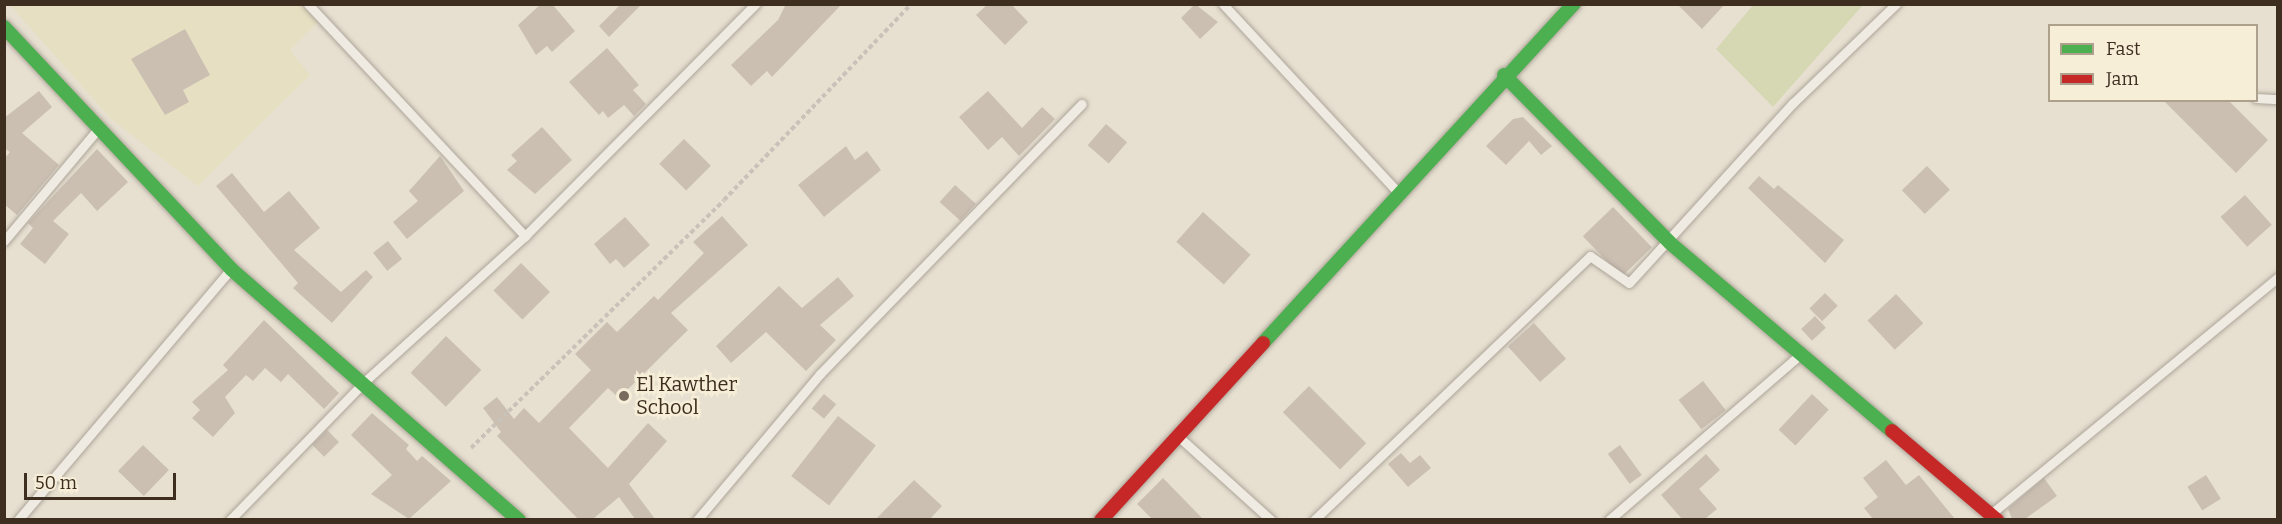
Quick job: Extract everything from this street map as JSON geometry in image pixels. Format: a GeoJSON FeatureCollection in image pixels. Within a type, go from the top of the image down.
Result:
{"type":"FeatureCollection","features":[{"type":"Feature","properties":{"kind":"street"},"geometry":{"type":"LineString","coordinates":[[1101,519],[1400,195],[1504,75],[1574,4]]}},
{"type":"Feature","properties":{"kind":"street"},"geometry":{"type":"LineString","coordinates":[[4,27],[97,130],[231,269],[364,382],[519,519]]}},
{"type":"Feature","properties":{"kind":"street"},"geometry":{"type":"LineString","coordinates":[[1504,75],[1670,243],[1802,353],[1991,517]]}},
{"type":"Feature","properties":{"kind":"lane"},"geometry":{"type":"LineString","coordinates":[[308,4],[525,236]]}},
{"type":"Feature","properties":{"kind":"lane"},"geometry":{"type":"LineString","coordinates":[[230,519],[364,382],[525,236],[755,4]]}},
{"type":"Feature","properties":{"kind":"lane"},"geometry":{"type":"LineString","coordinates":[[1223,4],[1400,195]]}},
{"type":"Feature","properties":{"kind":"lane"},"geometry":{"type":"LineString","coordinates":[[1314,519],[1590,256],[1629,283],[1670,243],[1793,103],[1896,4]]}},
{"type":"Feature","properties":{"kind":"lane"},"geometry":{"type":"LineString","coordinates":[[2258,98],[2277,99]]}},
{"type":"Feature","properties":{"kind":"lane"},"geometry":{"type":"LineString","coordinates":[[698,519],[820,374],[1082,104]]}},
{"type":"Feature","properties":{"kind":"lane"},"geometry":{"type":"LineString","coordinates":[[4,241],[97,130]]}},
{"type":"Feature","properties":{"kind":"lane"},"geometry":{"type":"LineString","coordinates":[[18,519],[231,269]]}},
{"type":"Feature","properties":{"kind":"lane"},"geometry":{"type":"LineString","coordinates":[[1991,517],[2277,277]]}},
{"type":"Feature","properties":{"kind":"lane"},"geometry":{"type":"LineString","coordinates":[[1609,519],[1802,353]]}},
{"type":"Feature","properties":{"kind":"lane"},"geometry":{"type":"LineString","coordinates":[[1179,436],[1271,519]]}},
{"type":"Feature","properties":{"kind":"path"},"geometry":{"type":"LineString","coordinates":[[456,464],[724,200],[911,4]]}},
{"type":"Feature","properties":{"kind":"shaded area"},"geometry":{"type":"Polygon","coordinates":[[[307,4],[321,19],[290,50],[310,75],[198,186],[111,119],[10,5],[307,4]]]}},
{"type":"Feature","properties":{"kind":"green space"},"geometry":{"type":"Polygon","coordinates":[[[1754,4],[1863,5],[1773,107],[1716,49],[1754,4]]]}},
{"type":"Feature","properties":{"kind":"building"},"geometry":{"type":"Polygon","coordinates":[[[541,4],[552,4],[575,31],[552,52],[547,46],[536,55],[518,25],[541,4]]]}},
{"type":"Feature","properties":{"kind":"building"},"geometry":{"type":"Polygon","coordinates":[[[621,4],[641,5],[609,37],[599,26],[621,4]]]}},
{"type":"Feature","properties":{"kind":"building"},"geometry":{"type":"Polygon","coordinates":[[[786,4],[842,4],[772,77],[767,71],[751,86],[731,65],[778,20],[786,4]]]}},
{"type":"Feature","properties":{"kind":"building"},"geometry":{"type":"Polygon","coordinates":[[[988,4],[1011,4],[1028,22],[1005,45],[976,15],[988,4]]]}},
{"type":"Feature","properties":{"kind":"building"},"geometry":{"type":"Polygon","coordinates":[[[1195,4],[1218,22],[1200,39],[1181,18],[1195,4]]]}},
{"type":"Feature","properties":{"kind":"building"},"geometry":{"type":"Polygon","coordinates":[[[1677,4],[1725,4],[1702,29],[1677,4]]]}},
{"type":"Feature","properties":{"kind":"building"},"geometry":{"type":"Polygon","coordinates":[[[185,29],[210,75],[183,90],[189,102],[165,115],[131,59],[185,29]]]}},
{"type":"Feature","properties":{"kind":"building"},"geometry":{"type":"Polygon","coordinates":[[[607,48],[639,85],[633,90],[646,104],[634,116],[624,105],[608,118],[603,111],[599,115],[569,82],[607,48]]]}},
{"type":"Feature","properties":{"kind":"building"},"geometry":{"type":"Polygon","coordinates":[[[39,91],[52,107],[22,133],[59,165],[17,215],[4,204],[4,159],[10,152],[4,148],[4,118],[39,91]]]}},
{"type":"Feature","properties":{"kind":"building"},"geometry":{"type":"Polygon","coordinates":[[[988,91],[1022,128],[1042,107],[1055,119],[1019,156],[1002,137],[988,150],[959,117],[988,91]]]}},
{"type":"Feature","properties":{"kind":"building"},"geometry":{"type":"Polygon","coordinates":[[[2165,102],[2230,102],[2268,140],[2236,173],[2165,102]]]}},
{"type":"Feature","properties":{"kind":"building"},"geometry":{"type":"Polygon","coordinates":[[[1523,117],[1552,146],[1541,155],[1529,141],[1506,165],[1486,146],[1513,119],[1523,117]]]}},
{"type":"Feature","properties":{"kind":"building"},"geometry":{"type":"Polygon","coordinates":[[[1106,124],[1127,142],[1109,164],[1088,145],[1106,124]]]}},
{"type":"Feature","properties":{"kind":"building"},"geometry":{"type":"Polygon","coordinates":[[[542,127],[572,160],[535,194],[507,170],[517,161],[511,155],[542,127]]]}},
{"type":"Feature","properties":{"kind":"building"},"geometry":{"type":"Polygon","coordinates":[[[684,139],[711,166],[686,191],[659,164],[684,139]]]}},
{"type":"Feature","properties":{"kind":"building"},"geometry":{"type":"Polygon","coordinates":[[[846,146],[855,160],[867,151],[881,170],[824,217],[798,185],[846,146]]]}},
{"type":"Feature","properties":{"kind":"building"},"geometry":{"type":"Polygon","coordinates":[[[97,149],[128,182],[97,211],[81,193],[53,221],[69,234],[45,264],[20,244],[33,228],[28,223],[97,149]]]}},
{"type":"Feature","properties":{"kind":"building"},"geometry":{"type":"Polygon","coordinates":[[[440,156],[464,191],[407,239],[393,222],[418,201],[409,191],[440,156]]]}},
{"type":"Feature","properties":{"kind":"building"},"geometry":{"type":"Polygon","coordinates":[[[1927,166],[1950,190],[1925,214],[1902,190],[1927,166]]]}},
{"type":"Feature","properties":{"kind":"building"},"geometry":{"type":"Polygon","coordinates":[[[232,173],[264,212],[289,191],[320,228],[294,250],[341,292],[366,270],[373,277],[332,323],[293,288],[298,283],[216,186],[232,173]]]}},
{"type":"Feature","properties":{"kind":"building"},"geometry":{"type":"Polygon","coordinates":[[[1759,176],[1774,189],[1778,185],[1844,240],[1825,263],[1748,188],[1759,176]]]}},
{"type":"Feature","properties":{"kind":"building"},"geometry":{"type":"Polygon","coordinates":[[[955,185],[976,204],[960,221],[940,202],[955,185]]]}},
{"type":"Feature","properties":{"kind":"building"},"geometry":{"type":"Polygon","coordinates":[[[2245,195],[2272,225],[2247,247],[2220,217],[2245,195]]]}},
{"type":"Feature","properties":{"kind":"building"},"geometry":{"type":"Polygon","coordinates":[[[1613,207],[1652,247],[1622,276],[1583,236],[1613,207]]]}},
{"type":"Feature","properties":{"kind":"building"},"geometry":{"type":"Polygon","coordinates":[[[1203,212],[1251,255],[1224,285],[1176,242],[1203,212]]]}},
{"type":"Feature","properties":{"kind":"building"},"geometry":{"type":"Polygon","coordinates":[[[722,216],[748,245],[671,313],[688,330],[619,398],[608,388],[569,428],[608,468],[648,423],[667,441],[629,484],[655,519],[635,519],[619,497],[593,519],[578,519],[497,436],[501,432],[483,408],[497,397],[514,419],[524,408],[539,423],[591,370],[575,354],[607,322],[617,332],[654,296],[658,300],[704,253],[693,242],[722,216]]]}},
{"type":"Feature","properties":{"kind":"building"},"geometry":{"type":"Polygon","coordinates":[[[625,217],[650,245],[624,268],[616,259],[610,264],[594,244],[625,217]]]}},
{"type":"Feature","properties":{"kind":"building"},"geometry":{"type":"Polygon","coordinates":[[[388,241],[402,259],[387,271],[373,253],[388,241]]]}},
{"type":"Feature","properties":{"kind":"building"},"geometry":{"type":"Polygon","coordinates":[[[521,263],[550,292],[522,320],[493,291],[521,263]]]}},
{"type":"Feature","properties":{"kind":"building"},"geometry":{"type":"Polygon","coordinates":[[[838,277],[854,296],[820,325],[836,340],[806,371],[766,332],[731,363],[716,346],[779,286],[802,308],[838,277]]]}},
{"type":"Feature","properties":{"kind":"building"},"geometry":{"type":"Polygon","coordinates":[[[1825,293],[1838,306],[1822,321],[1809,309],[1825,293]]]}},
{"type":"Feature","properties":{"kind":"building"},"geometry":{"type":"Polygon","coordinates":[[[1896,294],[1923,323],[1895,350],[1867,321],[1896,294]]]}},
{"type":"Feature","properties":{"kind":"building"},"geometry":{"type":"Polygon","coordinates":[[[1815,316],[1826,328],[1812,341],[1801,329],[1815,316]]]}},
{"type":"Feature","properties":{"kind":"building"},"geometry":{"type":"Polygon","coordinates":[[[264,320],[339,393],[324,409],[288,374],[281,382],[265,368],[253,381],[246,375],[225,397],[235,413],[213,437],[192,418],[200,410],[192,402],[228,370],[223,365],[264,320]]]}},
{"type":"Feature","properties":{"kind":"building"},"geometry":{"type":"Polygon","coordinates":[[[1534,323],[1566,359],[1540,382],[1508,346],[1534,323]]]}},
{"type":"Feature","properties":{"kind":"building"},"geometry":{"type":"Polygon","coordinates":[[[446,336],[481,370],[446,407],[411,373],[446,336]]]}},
{"type":"Feature","properties":{"kind":"building"},"geometry":{"type":"Polygon","coordinates":[[[1703,381],[1726,410],[1701,429],[1679,400],[1703,381]]]}},
{"type":"Feature","properties":{"kind":"building"},"geometry":{"type":"Polygon","coordinates":[[[1309,386],[1366,443],[1340,469],[1283,412],[1309,386]]]}},
{"type":"Feature","properties":{"kind":"building"},"geometry":{"type":"Polygon","coordinates":[[[824,394],[836,404],[824,419],[812,409],[824,394]]]}},
{"type":"Feature","properties":{"kind":"building"},"geometry":{"type":"Polygon","coordinates":[[[1812,394],[1829,410],[1795,446],[1779,430],[1812,394]]]}},
{"type":"Feature","properties":{"kind":"building"},"geometry":{"type":"Polygon","coordinates":[[[372,413],[409,445],[406,449],[417,461],[422,456],[451,481],[409,519],[371,494],[392,475],[351,435],[372,413]]]}},
{"type":"Feature","properties":{"kind":"building"},"geometry":{"type":"Polygon","coordinates":[[[838,416],[876,446],[829,505],[791,476],[838,416]]]}},
{"type":"Feature","properties":{"kind":"building"},"geometry":{"type":"Polygon","coordinates":[[[327,430],[339,442],[324,457],[312,445],[327,430]]]}},
{"type":"Feature","properties":{"kind":"building"},"geometry":{"type":"Polygon","coordinates":[[[143,445],[169,470],[144,496],[118,471],[143,445]]]}},
{"type":"Feature","properties":{"kind":"building"},"geometry":{"type":"Polygon","coordinates":[[[1620,445],[1642,475],[1630,484],[1608,454],[1620,445]]]}},
{"type":"Feature","properties":{"kind":"building"},"geometry":{"type":"Polygon","coordinates":[[[1401,453],[1410,463],[1420,455],[1431,468],[1408,487],[1388,464],[1401,453]]]}},
{"type":"Feature","properties":{"kind":"building"},"geometry":{"type":"Polygon","coordinates":[[[1706,454],[1720,470],[1699,489],[1717,509],[1705,519],[1682,519],[1661,495],[1706,454]]]}},
{"type":"Feature","properties":{"kind":"building"},"geometry":{"type":"Polygon","coordinates":[[[1886,460],[1906,485],[1919,475],[1955,519],[1873,519],[1864,508],[1878,497],[1863,478],[1886,460]]]}},
{"type":"Feature","properties":{"kind":"building"},"geometry":{"type":"Polygon","coordinates":[[[2206,475],[2221,499],[2202,510],[2187,487],[2206,475]]]}},
{"type":"Feature","properties":{"kind":"building"},"geometry":{"type":"Polygon","coordinates":[[[1163,478],[1203,519],[1152,519],[1137,504],[1163,478]]]}},
{"type":"Feature","properties":{"kind":"building"},"geometry":{"type":"Polygon","coordinates":[[[2044,478],[2057,496],[2025,519],[2012,519],[2008,509],[2044,478]]]}},
{"type":"Feature","properties":{"kind":"building"},"geometry":{"type":"Polygon","coordinates":[[[914,480],[942,506],[930,519],[876,519],[914,480]]]}},
{"type":"Feature","properties":{"kind":"traffic: fast"},"geometry":{"type":"LineString","coordinates":[[1263,343],[1574,4]]}},
{"type":"Feature","properties":{"kind":"traffic: fast"},"geometry":{"type":"LineString","coordinates":[[4,27],[231,269],[519,520]]}},
{"type":"Feature","properties":{"kind":"traffic: fast"},"geometry":{"type":"LineString","coordinates":[[1504,75],[1670,243],[1892,431]]}},
{"type":"Feature","properties":{"kind":"traffic: jam"},"geometry":{"type":"LineString","coordinates":[[1101,520],[1263,343]]}},
{"type":"Feature","properties":{"kind":"traffic: jam"},"geometry":{"type":"LineString","coordinates":[[1892,431],[1997,520]]}},
{"type":"Feature","properties":{"kind":"place","name":"El Kawther School"},"geometry":{"type":"Point","coordinates":[624,396]}}]}
